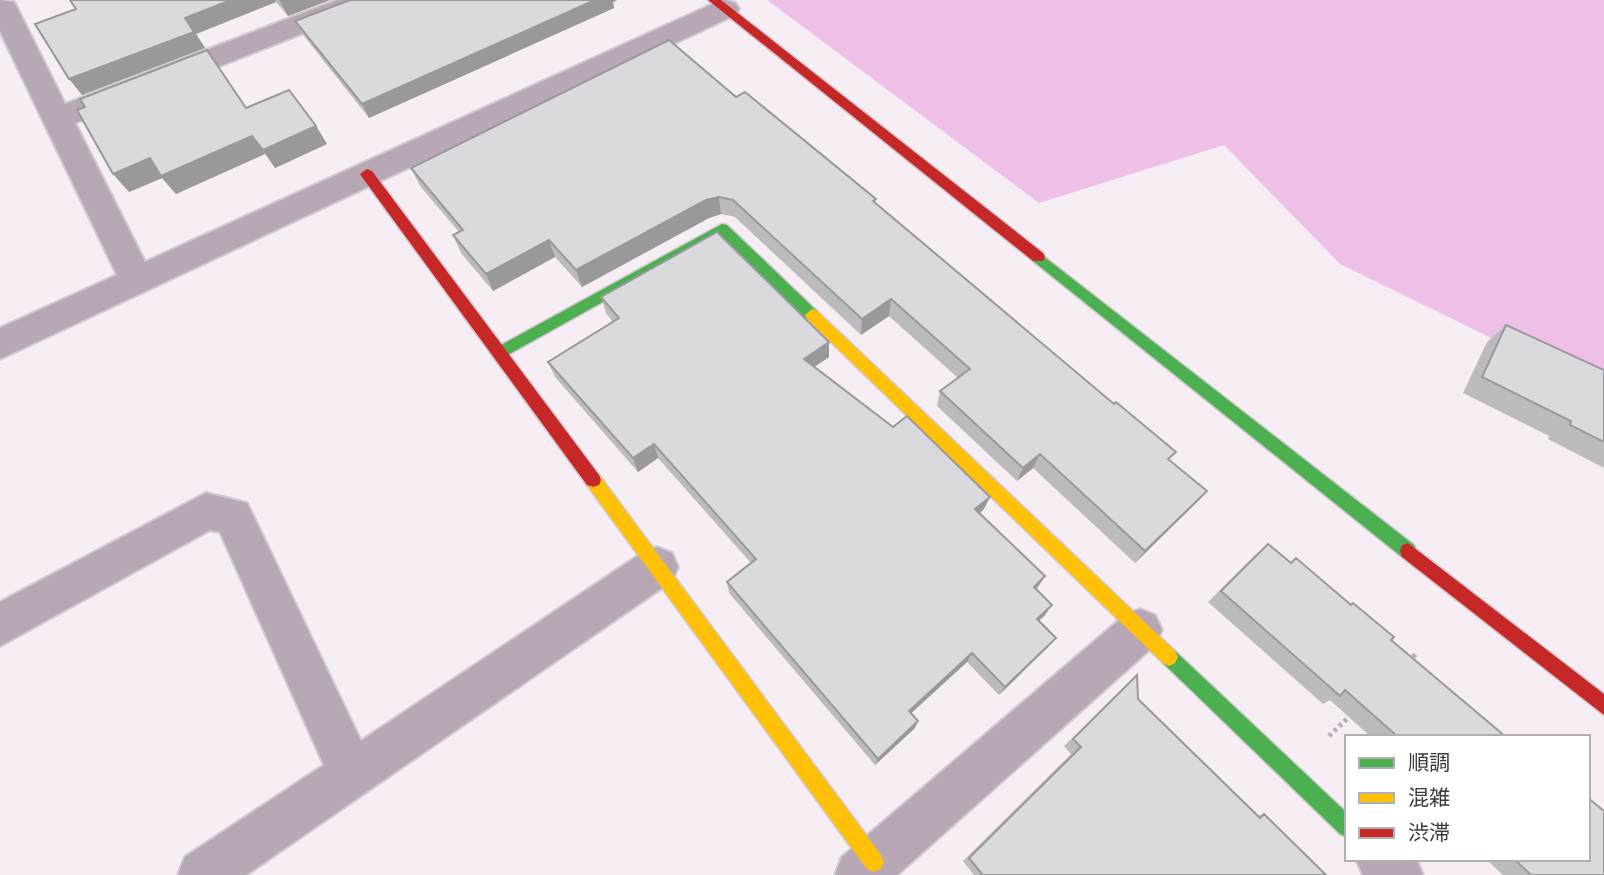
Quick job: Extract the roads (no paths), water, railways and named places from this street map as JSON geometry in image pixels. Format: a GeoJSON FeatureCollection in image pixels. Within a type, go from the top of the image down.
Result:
{"type":"FeatureCollection","features":[{"type":"Feature","properties":{"kind":"street"},"geometry":{"type":"LineString","coordinates":[[57,119],[362,0]]}},
{"type":"Feature","properties":{"kind":"street"},"geometry":{"type":"LineString","coordinates":[[0,2],[137,280]]}},
{"type":"Feature","properties":{"kind":"street"},"geometry":{"type":"LineString","coordinates":[[0,344],[368,174],[720,4],[1604,706]]}},
{"type":"Feature","properties":{"kind":"street"},"geometry":{"type":"LineString","coordinates":[[368,174],[657,567],[867,869],[1140,630]]}},
{"type":"Feature","properties":{"kind":"street"},"geometry":{"type":"LineString","coordinates":[[499,353],[722,229],[1345,825]]}},
{"type":"Feature","properties":{"kind":"street"},"geometry":{"type":"LineString","coordinates":[[0,625],[206,511],[233,516],[352,774]]}},
{"type":"Feature","properties":{"kind":"street"},"geometry":{"type":"LineString","coordinates":[[203,875],[657,567]]}},
{"type":"Feature","properties":{"kind":"street"},"geometry":{"type":"LineString","coordinates":[[1383,861],[1398,875]]}}]}
